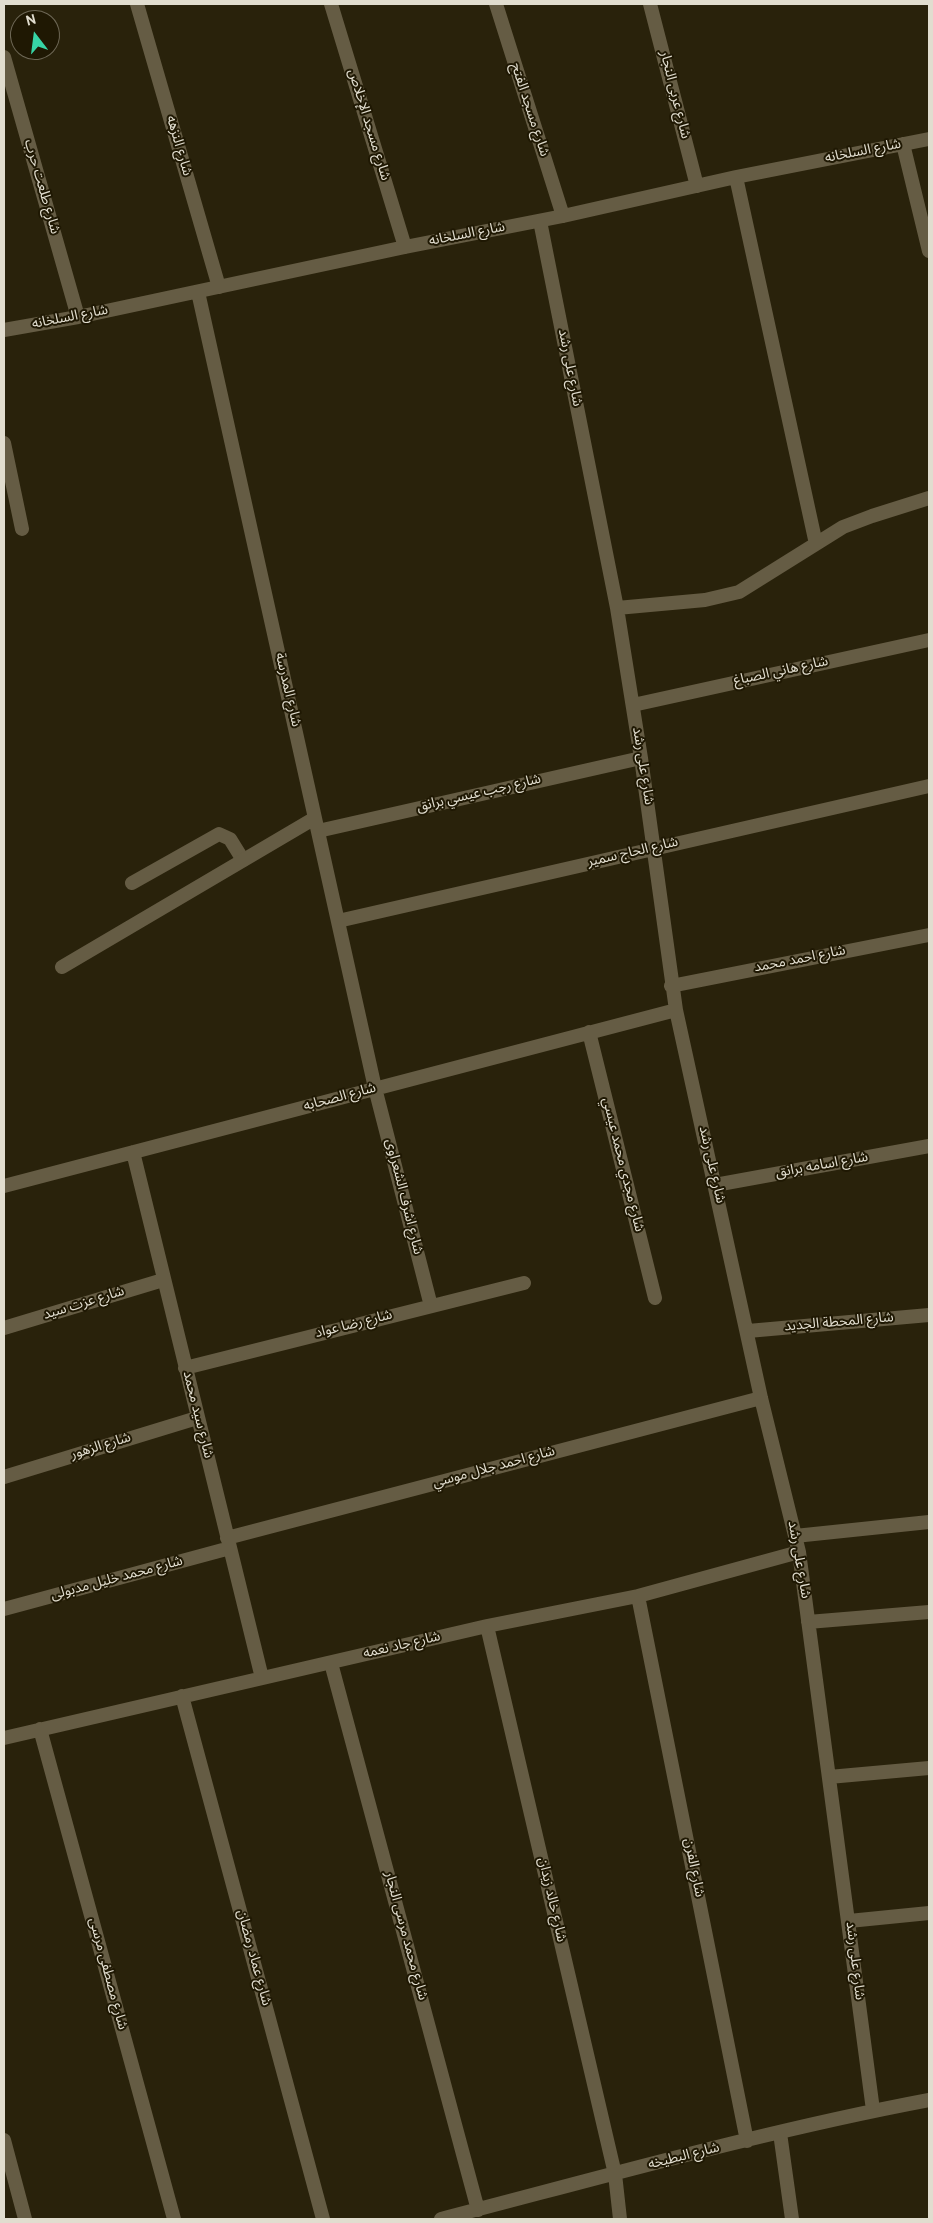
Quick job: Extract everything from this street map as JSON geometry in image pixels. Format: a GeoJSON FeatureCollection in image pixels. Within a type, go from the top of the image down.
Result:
{"type":"FeatureCollection","features":[{"type":"Feature","properties":{"kind":"street","name":"شارع النزهه"},"geometry":{"type":"LineString","coordinates":[[137,4],[219,287]]}},
{"type":"Feature","properties":{"kind":"street","name":"شارع مسجد الإخلاص"},"geometry":{"type":"LineString","coordinates":[[331,4],[405,247]]}},
{"type":"Feature","properties":{"kind":"street","name":"شارع مسجد الفتح"},"geometry":{"type":"LineString","coordinates":[[496,4],[563,216]]}},
{"type":"Feature","properties":{"kind":"street","name":"شارع عربى النجار"},"geometry":{"type":"LineString","coordinates":[[650,4],[697,186]]}},
{"type":"Feature","properties":{"kind":"street","name":"شارع طلعت حرب"},"geometry":{"type":"LineString","coordinates":[[4,57],[78,318]]}},
{"type":"Feature","properties":{"kind":"street","name":"شارع السلخانه"},"geometry":{"type":"LineString","coordinates":[[4,330],[78,318],[405,247],[563,216],[736,177],[929,139]]}},
{"type":"Feature","properties":{"kind":"street"},"geometry":{"type":"LineString","coordinates":[[903,144],[929,251]]}},
{"type":"Feature","properties":{"kind":"street"},"geometry":{"type":"LineString","coordinates":[[736,177],[816,544]]}},
{"type":"Feature","properties":{"kind":"street","name":"شارع على رشد"},"geometry":{"type":"LineString","coordinates":[[540,220],[617,608],[654,848],[671,986],[748,1331],[761,1398],[799,1552],[873,2110]]}},
{"type":"Feature","properties":{"kind":"street","name":"شارع المدرسة"},"geometry":{"type":"LineString","coordinates":[[198,292],[375,1088]]}},
{"type":"Feature","properties":{"kind":"street"},"geometry":{"type":"LineString","coordinates":[[4,443],[22,529]]}},
{"type":"Feature","properties":{"kind":"street"},"geometry":{"type":"LineString","coordinates":[[617,608],[705,600],[739,592],[843,527],[929,498]]}},
{"type":"Feature","properties":{"kind":"street","name":"شارع هاني الصباغ"},"geometry":{"type":"LineString","coordinates":[[633,705],[929,640]]}},
{"type":"Feature","properties":{"kind":"street","name":"شارع رجب عيسي برانق"},"geometry":{"type":"LineString","coordinates":[[62,967],[243,860],[316,824],[641,758]]}},
{"type":"Feature","properties":{"kind":"street","name":"شارع الحاج سمير"},"geometry":{"type":"LineString","coordinates":[[338,921],[929,786]]}},
{"type":"Feature","properties":{"kind":"street"},"geometry":{"type":"LineString","coordinates":[[132,883],[219,834],[230,839],[243,860]]}},
{"type":"Feature","properties":{"kind":"street","name":"شارع احمد محمد"},"geometry":{"type":"LineString","coordinates":[[671,986],[929,935]]}},
{"type":"Feature","properties":{"kind":"street","name":"شارع الصحابه"},"geometry":{"type":"LineString","coordinates":[[4,1186],[676,1010]]}},
{"type":"Feature","properties":{"kind":"street","name":"شارع مجدي محمد عيسي"},"geometry":{"type":"LineString","coordinates":[[589,1032],[655,1298]]}},
{"type":"Feature","properties":{"kind":"street","name":"شارع اشرف الشعراوى"},"geometry":{"type":"LineString","coordinates":[[375,1088],[431,1306]]}},
{"type":"Feature","properties":{"kind":"street","name":"شارع اسامه برانق"},"geometry":{"type":"LineString","coordinates":[[715,1185],[929,1146]]}},
{"type":"Feature","properties":{"kind":"street","name":"شارع سيد محمد"},"geometry":{"type":"LineString","coordinates":[[133,1152],[184,1368],[262,1678]]}},
{"type":"Feature","properties":{"kind":"street","name":"شارع عزت سيد"},"geometry":{"type":"LineString","coordinates":[[4,1328],[163,1280]]}},
{"type":"Feature","properties":{"kind":"street","name":"شارع رضا عواد"},"geometry":{"type":"LineString","coordinates":[[184,1368],[524,1282]]}},
{"type":"Feature","properties":{"kind":"street","name":"شارع المحطة الجديد"},"geometry":{"type":"LineString","coordinates":[[748,1331],[929,1315]]}},
{"type":"Feature","properties":{"kind":"street","name":"شارع احمد جلال موسي"},"geometry":{"type":"LineString","coordinates":[[229,1543],[761,1398]]}},
{"type":"Feature","properties":{"kind":"street","name":"شارع الزهور"},"geometry":{"type":"LineString","coordinates":[[4,1476],[198,1418]]}},
{"type":"Feature","properties":{"kind":"street"},"geometry":{"type":"LineString","coordinates":[[795,1536],[929,1522]]}},
{"type":"Feature","properties":{"kind":"street","name":"شارع محمد خليل مدبولى"},"geometry":{"type":"LineString","coordinates":[[4,1609],[229,1543]]}},
{"type":"Feature","properties":{"kind":"street","name":"شارع جاد نعمه"},"geometry":{"type":"LineString","coordinates":[[4,1738],[488,1626],[638,1596],[799,1552]]}},
{"type":"Feature","properties":{"kind":"street","name":"شارع الفرن"},"geometry":{"type":"LineString","coordinates":[[638,1596],[747,2141]]}},
{"type":"Feature","properties":{"kind":"street"},"geometry":{"type":"LineString","coordinates":[[808,1622],[929,1612]]}},
{"type":"Feature","properties":{"kind":"street","name":"شارع خالد زيدان"},"geometry":{"type":"LineString","coordinates":[[488,1626],[615,2174],[620,2219]]}},
{"type":"Feature","properties":{"kind":"street","name":"شارع محمد مرسى النجار"},"geometry":{"type":"LineString","coordinates":[[331,1663],[478,2210]]}},
{"type":"Feature","properties":{"kind":"street","name":"شارع عماد رمضان"},"geometry":{"type":"LineString","coordinates":[[182,1696],[323,2219]]}},
{"type":"Feature","properties":{"kind":"street","name":"شارع مصطفى مرسى"},"geometry":{"type":"LineString","coordinates":[[40,1729],[174,2219]]}},
{"type":"Feature","properties":{"kind":"street"},"geometry":{"type":"LineString","coordinates":[[829,1776],[929,1768]]}},
{"type":"Feature","properties":{"kind":"street"},"geometry":{"type":"LineString","coordinates":[[849,1920],[929,1913]]}},
{"type":"Feature","properties":{"kind":"street","name":"شارع البطيخه"},"geometry":{"type":"LineString","coordinates":[[441,2219],[873,2110],[929,2100]]}},
{"type":"Feature","properties":{"kind":"street"},"geometry":{"type":"LineString","coordinates":[[780,2133],[792,2219]]}},
{"type":"Feature","properties":{"kind":"street"},"geometry":{"type":"LineString","coordinates":[[4,2140],[24,2219]]}}]}
